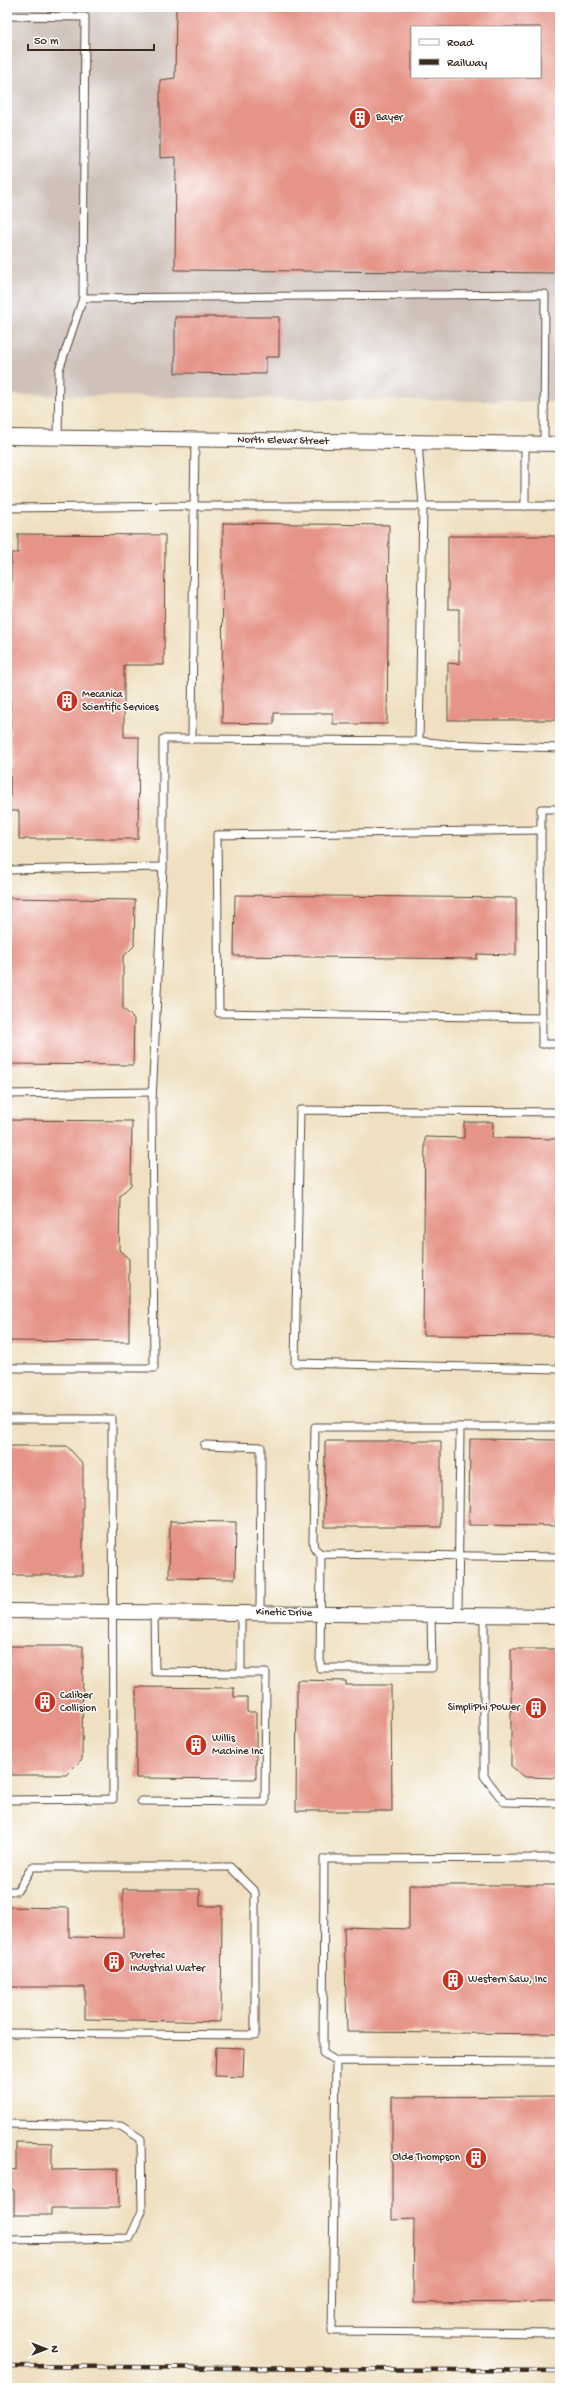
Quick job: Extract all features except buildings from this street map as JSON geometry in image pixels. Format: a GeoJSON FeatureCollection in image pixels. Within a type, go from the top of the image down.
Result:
{"type":"FeatureCollection","features":[{"type":"Feature","properties":{"kind":"street","name":"North Elevar Street"},"geometry":{"type":"LineString","coordinates":[[7,438],[560,444]]}},
{"type":"Feature","properties":{"kind":"street","name":"Kinetic Drive"},"geometry":{"type":"LineString","coordinates":[[7,1611],[260,1612],[560,1616]]}},
{"type":"Feature","properties":{"kind":"lane"},"geometry":{"type":"LineString","coordinates":[[7,16],[85,17],[83,298],[59,370],[58,438]]}},
{"type":"Feature","properties":{"kind":"lane"},"geometry":{"type":"LineString","coordinates":[[83,298],[545,294],[544,444]]}},
{"type":"Feature","properties":{"kind":"lane"},"geometry":{"type":"LineString","coordinates":[[192,739],[195,441]]}},
{"type":"Feature","properties":{"kind":"lane"},"geometry":{"type":"LineString","coordinates":[[418,443],[423,506],[419,741]]}},
{"type":"Feature","properties":{"kind":"lane"},"geometry":{"type":"LineString","coordinates":[[525,444],[525,506]]}},
{"type":"Feature","properties":{"kind":"lane"},"geometry":{"type":"LineString","coordinates":[[7,508],[194,506],[560,506]]}},
{"type":"Feature","properties":{"kind":"lane"},"geometry":{"type":"LineString","coordinates":[[7,1368],[154,1368],[152,1092],[163,867],[163,738],[419,741],[447,744],[560,748]]}},
{"type":"Feature","properties":{"kind":"lane"},"geometry":{"type":"LineString","coordinates":[[560,809],[541,809],[542,1044],[560,1044]]}},
{"type":"Feature","properties":{"kind":"lane"},"geometry":{"type":"LineString","coordinates":[[541,830],[218,835],[219,1013],[542,1018]]}},
{"type":"Feature","properties":{"kind":"lane"},"geometry":{"type":"LineString","coordinates":[[7,870],[163,867]]}},
{"type":"Feature","properties":{"kind":"lane"},"geometry":{"type":"LineString","coordinates":[[7,1094],[152,1092]]}},
{"type":"Feature","properties":{"kind":"lane"},"geometry":{"type":"LineString","coordinates":[[560,1112],[300,1110],[295,1362],[560,1369]]}},
{"type":"Feature","properties":{"kind":"lane"},"geometry":{"type":"LineString","coordinates":[[7,1419],[112,1419],[114,1612],[113,1799],[7,1800]]}},
{"type":"Feature","properties":{"kind":"lane"},"geometry":{"type":"LineString","coordinates":[[560,1427],[315,1427],[313,1541],[314,1548],[321,1554],[560,1557]]}},
{"type":"Feature","properties":{"kind":"lane"},"geometry":{"type":"LineString","coordinates":[[458,1615],[460,1427]]}},
{"type":"Feature","properties":{"kind":"lane"},"geometry":{"type":"LineString","coordinates":[[204,1445],[261,1447],[260,1612]]}},
{"type":"Feature","properties":{"kind":"lane"},"geometry":{"type":"LineString","coordinates":[[321,1554],[320,1668],[432,1668],[431,1614]]}},
{"type":"Feature","properties":{"kind":"lane"},"geometry":{"type":"LineString","coordinates":[[141,1801],[265,1802],[266,1673],[154,1672],[154,1612]]}},
{"type":"Feature","properties":{"kind":"lane"},"geometry":{"type":"LineString","coordinates":[[241,1613],[241,1673]]}},
{"type":"Feature","properties":{"kind":"lane"},"geometry":{"type":"LineString","coordinates":[[484,1615],[484,1776],[504,1802],[560,1803]]}},
{"type":"Feature","properties":{"kind":"lane"},"geometry":{"type":"LineString","coordinates":[[560,1858],[324,1859],[323,2053],[336,2061],[560,2062]]}},
{"type":"Feature","properties":{"kind":"lane"},"geometry":{"type":"LineString","coordinates":[[7,1891],[17,1891],[32,1867],[230,1867],[255,1892],[255,2035],[7,2033]]}},
{"type":"Feature","properties":{"kind":"lane"},"geometry":{"type":"LineString","coordinates":[[336,2061],[332,2331],[560,2333]]}},
{"type":"Feature","properties":{"kind":"lane"},"geometry":{"type":"LineString","coordinates":[[7,2124],[120,2126],[126,2129],[141,2139],[142,2211],[130,2238],[7,2240]]}},
{"type":"Feature","properties":{"kind":"shaded area"},"geometry":{"type":"Polygon","coordinates":[[[7,7],[560,7],[560,402],[7,395],[7,7]]]}},
{"type":"Feature","properties":{"kind":"railway"},"geometry":{"type":"LineString","coordinates":[[7,2366],[560,2371]]}},
{"type":"Feature","properties":{"kind":"place","name":"Bayer"},"geometry":{"type":"Point","coordinates":[360,118]}},
{"type":"Feature","properties":{"kind":"place","name":"Mecanica Scientific Services"},"geometry":{"type":"Point","coordinates":[67,701]}},
{"type":"Feature","properties":{"kind":"place","name":"Caliber Collision"},"geometry":{"type":"Point","coordinates":[45,1702]}},
{"type":"Feature","properties":{"kind":"place","name":"SimpliPhi Power"},"geometry":{"type":"Point","coordinates":[536,1708]}},
{"type":"Feature","properties":{"kind":"place","name":"Willis Machine Inc"},"geometry":{"type":"Point","coordinates":[196,1745]}},
{"type":"Feature","properties":{"kind":"place","name":"Puretec Industrial Water"},"geometry":{"type":"Point","coordinates":[114,1962]}},
{"type":"Feature","properties":{"kind":"place","name":"Western Saw, Inc"},"geometry":{"type":"Point","coordinates":[453,1980]}},
{"type":"Feature","properties":{"kind":"place","name":"Olde Thompson"},"geometry":{"type":"Point","coordinates":[476,2158]}}]}
